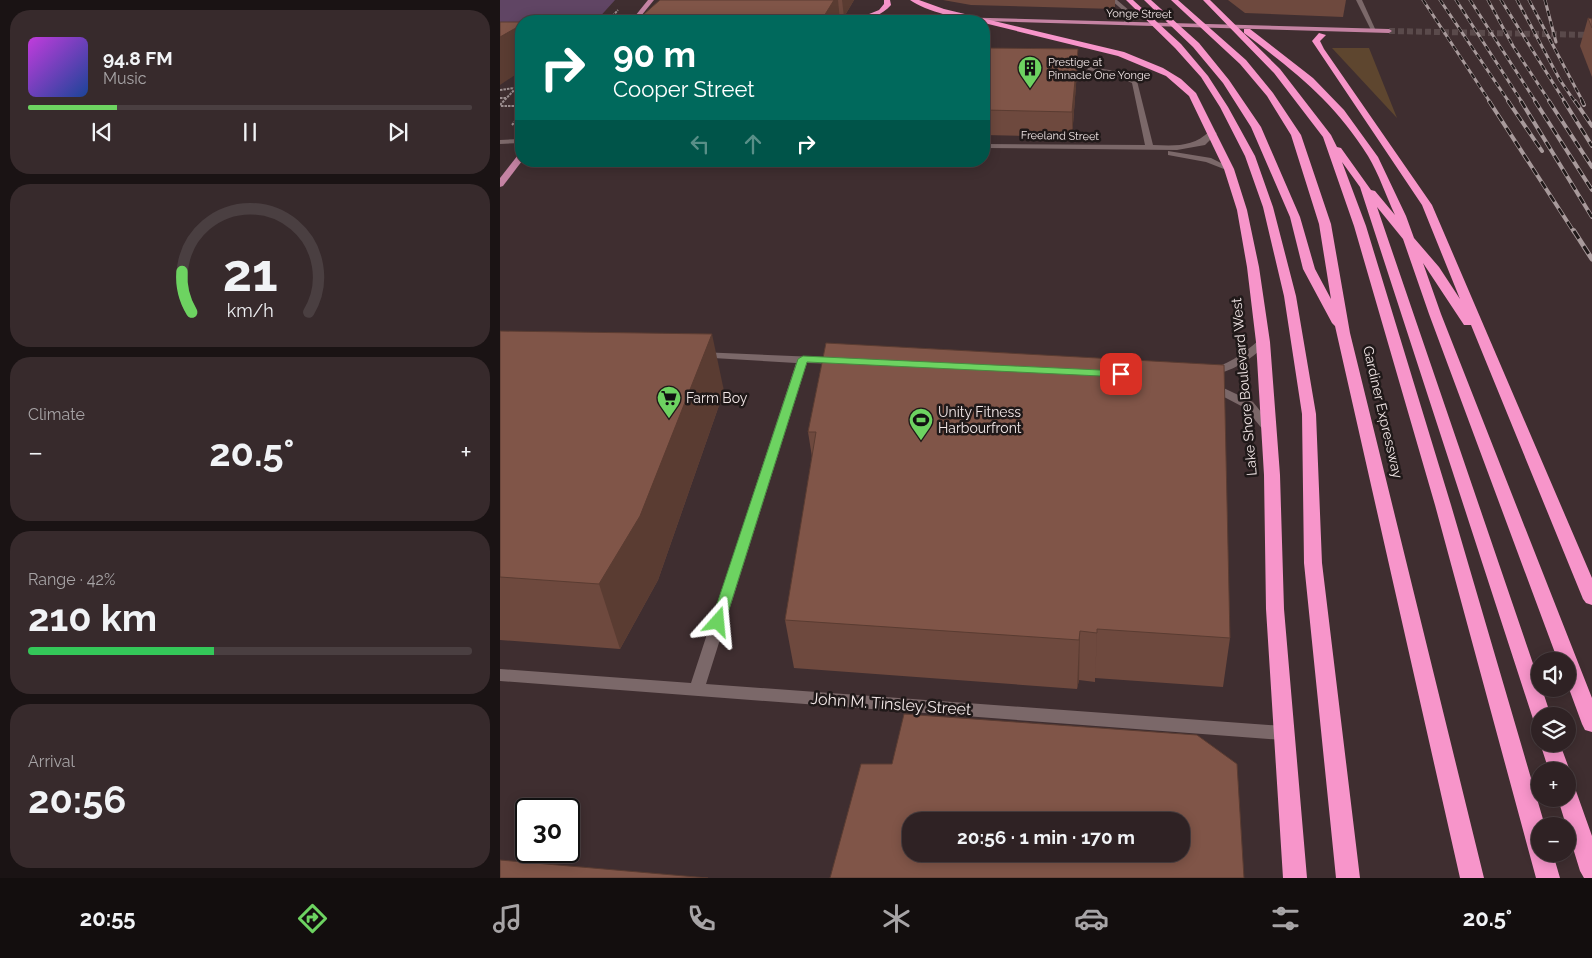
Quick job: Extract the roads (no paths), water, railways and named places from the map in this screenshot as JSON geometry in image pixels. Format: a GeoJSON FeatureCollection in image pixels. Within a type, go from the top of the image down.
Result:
{"type":"FeatureCollection","features":[{"type":"Feature","properties":{"kind":"highway"},"geometry":{"type":"LineString","coordinates":[[870,15],[884,9],[888,5],[887,0]]}},
{"type":"Feature","properties":{"kind":"highway","name":"Lake Shore Boulevard West"},"geometry":{"type":"LineString","coordinates":[[913,0],[957,15]]}},
{"type":"Feature","properties":{"kind":"highway"},"geometry":{"type":"LineString","coordinates":[[1129,0],[1178,46],[1204,76],[1224,107],[1250,156],[1268,207],[1290,296],[1309,414],[1313,563],[1348,874]]}},
{"type":"Feature","properties":{"kind":"highway"},"geometry":{"type":"LineString","coordinates":[[1148,0],[1196,45],[1226,82],[1256,127],[1295,217],[1309,269],[1343,333]]}},
{"type":"Feature","properties":{"kind":"highway","name":"Gardiner Expressway"},"geometry":{"type":"LineString","coordinates":[[1174,0],[1243,62],[1270,95],[1296,135],[1325,224],[1343,333],[1472,878]]}},
{"type":"Feature","properties":{"kind":"highway"},"geometry":{"type":"LineString","coordinates":[[1206,0],[1310,80],[1341,112],[1373,157],[1401,216],[1438,323],[1592,724]]}},
{"type":"Feature","properties":{"kind":"highway","name":"Gardiner Expressway"},"geometry":{"type":"LineString","coordinates":[[1206,0],[1277,71],[1328,138],[1360,226],[1444,505],[1531,817]]}},
{"type":"Feature","properties":{"kind":"highway"},"geometry":{"type":"LineString","coordinates":[[1208,15],[1279,84],[1328,136],[1365,187],[1435,270],[1489,351]]}},
{"type":"Feature","properties":{"kind":"highway","name":"Lake Shore Boulevard West"},"geometry":{"type":"LineString","coordinates":[[990,25],[1018,28],[1121,54],[1145,62],[1172,76],[1185,85],[1193,95],[1229,169],[1244,220],[1253,267],[1263,342],[1272,475],[1275,609],[1295,878]]}},
{"type":"Feature","properties":{"kind":"highway"},"geometry":{"type":"LineString","coordinates":[[1322,35],[1316,41],[1321,50],[1428,205],[1592,599]]}},
{"type":"Feature","properties":{"kind":"highway"},"geometry":{"type":"LineString","coordinates":[[1365,187],[1538,707]]}},
{"type":"Feature","properties":{"kind":"highway"},"geometry":{"type":"LineString","coordinates":[[1571,807],[1592,871]]}},
{"type":"Feature","properties":{"kind":"highway"},"geometry":{"type":"LineString","coordinates":[[1544,862],[1548,878]]}},
{"type":"Feature","properties":{"kind":"main road"},"geometry":{"type":"LineString","coordinates":[[639,15],[651,0]]}},
{"type":"Feature","properties":{"kind":"main road","name":"Yonge Street"},"geometry":{"type":"LineString","coordinates":[[990,24],[1220,26],[1374,30],[1390,33],[1322,35],[1018,28]]}},
{"type":"Feature","properties":{"kind":"main road"},"geometry":{"type":"LineString","coordinates":[[500,184],[515,165]]}},
{"type":"Feature","properties":{"kind":"street"},"geometry":{"type":"LineString","coordinates":[[1114,0],[1129,13],[1127,24]]}},
{"type":"Feature","properties":{"kind":"street"},"geometry":{"type":"LineString","coordinates":[[1359,0],[1374,30]]}},
{"type":"Feature","properties":{"kind":"street"},"geometry":{"type":"LineString","coordinates":[[1090,69],[1108,70],[1125,75],[1134,82],[1150,149]]}},
{"type":"Feature","properties":{"kind":"street","name":"Freeland Street"},"geometry":{"type":"LineString","coordinates":[[990,146],[1150,149],[1195,145],[1207,139],[1213,133]]}},
{"type":"Feature","properties":{"kind":"street"},"geometry":{"type":"LineString","coordinates":[[500,142],[515,141]]}},
{"type":"Feature","properties":{"kind":"street","name":"Freeland Street"},"geometry":{"type":"LineString","coordinates":[[1136,149],[1195,157],[1229,169]]}},
{"type":"Feature","properties":{"kind":"street"},"geometry":{"type":"LineString","coordinates":[[1263,342],[1242,362],[1196,378],[1250,405],[1268,428]]}},
{"type":"Feature","properties":{"kind":"street"},"geometry":{"type":"LineString","coordinates":[[685,354],[855,362]]}},
{"type":"Feature","properties":{"kind":"street"},"geometry":{"type":"LineString","coordinates":[[696,691],[803,359]]}},
{"type":"Feature","properties":{"kind":"street","name":"John M. Tinsley Street"},"geometry":{"type":"LineString","coordinates":[[500,676],[1283,733]]}},
{"type":"Feature","properties":{"kind":"tunnel"},"geometry":{"type":"LineString","coordinates":[[1389,31],[1592,35]]}},
{"type":"Feature","properties":{"kind":"railway"},"geometry":{"type":"LineString","coordinates":[[1423,0],[1490,102]]}},
{"type":"Feature","properties":{"kind":"railway"},"geometry":{"type":"LineString","coordinates":[[1440,0],[1509,102]]}},
{"type":"Feature","properties":{"kind":"railway"},"geometry":{"type":"LineString","coordinates":[[1456,0],[1522,102]]}},
{"type":"Feature","properties":{"kind":"railway"},"geometry":{"type":"LineString","coordinates":[[1470,0],[1536,102]]}},
{"type":"Feature","properties":{"kind":"railway"},"geometry":{"type":"LineString","coordinates":[[1488,0],[1513,46],[1550,102]]}},
{"type":"Feature","properties":{"kind":"railway"},"geometry":{"type":"LineString","coordinates":[[1501,0],[1565,102]]}},
{"type":"Feature","properties":{"kind":"railway"},"geometry":{"type":"LineString","coordinates":[[1517,0],[1560,80],[1575,102]]}},
{"type":"Feature","properties":{"kind":"railway"},"geometry":{"type":"LineString","coordinates":[[1529,0],[1583,102]]}},
{"type":"Feature","properties":{"kind":"railway"},"geometry":{"type":"LineString","coordinates":[[1545,0],[1556,42]]}},
{"type":"Feature","properties":{"kind":"railway"},"geometry":{"type":"LineString","coordinates":[[1489,101],[1574,232]]}},
{"type":"Feature","properties":{"kind":"railway"},"geometry":{"type":"LineString","coordinates":[[1508,101],[1542,151]]}},
{"type":"Feature","properties":{"kind":"railway"},"geometry":{"type":"LineString","coordinates":[[1521,101],[1592,217]]}},
{"type":"Feature","properties":{"kind":"railway"},"geometry":{"type":"LineString","coordinates":[[1535,101],[1592,190]]}},
{"type":"Feature","properties":{"kind":"railway"},"geometry":{"type":"LineString","coordinates":[[1549,101],[1592,167]]}},
{"type":"Feature","properties":{"kind":"railway"},"geometry":{"type":"LineString","coordinates":[[1564,101],[1592,146]]}},
{"type":"Feature","properties":{"kind":"railway"},"geometry":{"type":"LineString","coordinates":[[1575,101],[1592,126]]}},
{"type":"Feature","properties":{"kind":"railway"},"geometry":{"type":"LineString","coordinates":[[1582,101],[1584,105]]}},
{"type":"Feature","properties":{"kind":"railway"},"geometry":{"type":"LineString","coordinates":[[1574,231],[1592,259]]}},
{"type":"Feature","properties":{"kind":"place","name":"Prestige at Pinnacle One Yonge"},"geometry":{"type":"Point","coordinates":[1030,89]}},
{"type":"Feature","properties":{"kind":"place","name":"Farm Boy"},"geometry":{"type":"Point","coordinates":[669,419]}},
{"type":"Feature","properties":{"kind":"place","name":"Unity Fitness Harbourfront"},"geometry":{"type":"Point","coordinates":[921,441]}}]}
